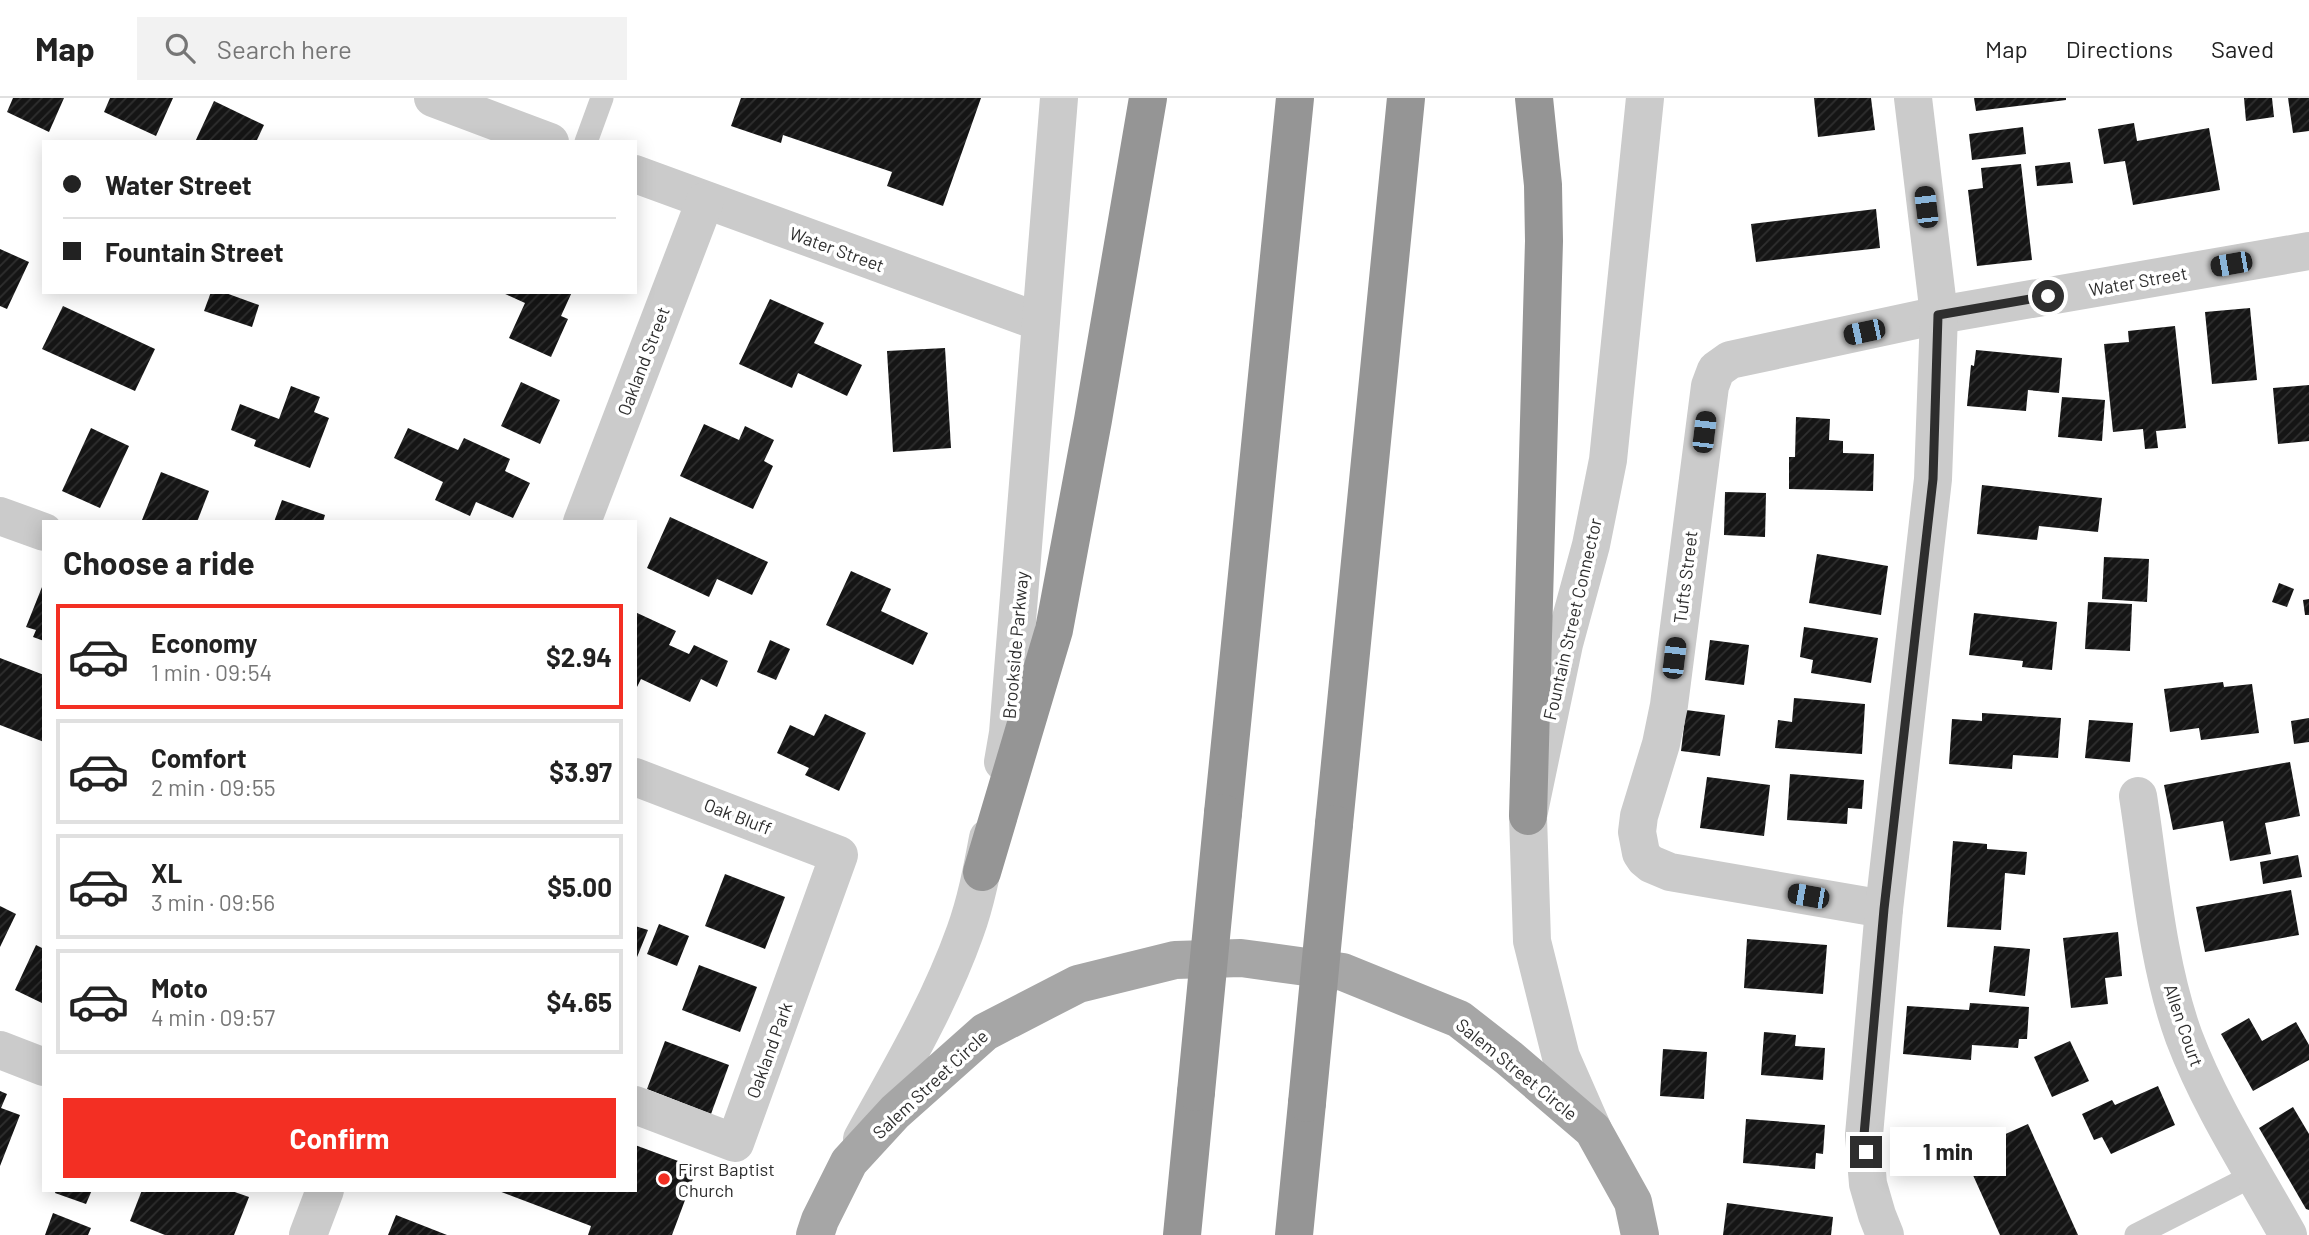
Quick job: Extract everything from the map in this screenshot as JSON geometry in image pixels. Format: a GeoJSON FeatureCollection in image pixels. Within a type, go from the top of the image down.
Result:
{"type":"FeatureCollection","features":[{"type":"Feature","properties":{"kind":"highway"},"geometry":{"type":"LineString","coordinates":[[982,872],[1054,630],[1096,407],[1148,98]]}},
{"type":"Feature","properties":{"kind":"highway"},"geometry":{"type":"LineString","coordinates":[[1182,1235],[1295,98]]}},
{"type":"Feature","properties":{"kind":"highway"},"geometry":{"type":"LineString","coordinates":[[1293,1235],[1406,98]]}},
{"type":"Feature","properties":{"kind":"highway"},"geometry":{"type":"LineString","coordinates":[[1528,816],[1544,241],[1543,185],[1534,98]]}},
{"type":"Feature","properties":{"kind":"main road","name":"Salem Street Circle"},"geometry":{"type":"LineString","coordinates":[[815,1230],[849,1162],[895,1112],[985,1032],[1078,984],[1175,960],[1241,958],[1343,972],[1459,1019],[1593,1130],[1637,1218],[1657,1235]]}},
{"type":"Feature","properties":{"kind":"street"},"geometry":{"type":"LineString","coordinates":[[433,98],[545,140]]}},
{"type":"Feature","properties":{"kind":"street","name":"Brookside Parkway"},"geometry":{"type":"LineString","coordinates":[[849,1162],[925,1025],[965,932],[982,872],[1008,733],[1059,98]]}},
{"type":"Feature","properties":{"kind":"street","name":"Fountain Street Connector"},"geometry":{"type":"LineString","coordinates":[[1593,1130],[1561,1058],[1532,941],[1528,816],[1564,644],[1591,545],[1608,460],[1645,98]]}},
{"type":"Feature","properties":{"kind":"street"},"geometry":{"type":"LineString","coordinates":[[1885,1235],[1868,1184],[1864,1135],[1884,909],[1933,479],[1938,315],[1913,98]]}},
{"type":"Feature","properties":{"kind":"street","name":"Water Street"},"geometry":{"type":"LineString","coordinates":[[637,175],[1040,323]]}},
{"type":"Feature","properties":{"kind":"street","name":"Oakland Street"},"geometry":{"type":"LineString","coordinates":[[583,520],[705,201]]}},
{"type":"Feature","properties":{"kind":"street","name":"Water Street"},"geometry":{"type":"LineString","coordinates":[[1721,365],[1730,360],[1938,315],[2309,251]]}},
{"type":"Feature","properties":{"kind":"street","name":"Tufts Street"},"geometry":{"type":"LineString","coordinates":[[1721,365],[1711,380],[1669,705],[1661,744],[1639,816],[1637,832],[1641,853],[1655,866],[1683,875],[1884,909]]}},
{"type":"Feature","properties":{"kind":"street"},"geometry":{"type":"LineString","coordinates":[[0,516],[42,531]]}},
{"type":"Feature","properties":{"kind":"street","name":"Oak Bluff"},"geometry":{"type":"LineString","coordinates":[[637,778],[839,856]]}},
{"type":"Feature","properties":{"kind":"street","name":"Allen Court"},"geometry":{"type":"LineString","coordinates":[[2138,796],[2160,936],[2180,1025],[2204,1083],[2288,1235]]}},
{"type":"Feature","properties":{"kind":"street","name":"Oakland Park"},"geometry":{"type":"LineString","coordinates":[[637,1105],[735,1143],[839,856]]}},
{"type":"Feature","properties":{"kind":"street"},"geometry":{"type":"LineString","coordinates":[[0,1050],[42,1066]]}},
{"type":"Feature","properties":{"kind":"street"},"geometry":{"type":"LineString","coordinates":[[308,1235],[325,1192]]}},
{"type":"Feature","properties":{"kind":"lane"},"geometry":{"type":"LineString","coordinates":[[587,140],[602,98]]}},
{"type":"Feature","properties":{"kind":"lane"},"geometry":{"type":"LineString","coordinates":[[2136,1235],[2254,1175]]}},
{"type":"Feature","properties":{"kind":"building"},"geometry":{"type":"Polygon","coordinates":[[[13,98],[64,98],[49,132],[7,112],[13,98]]]}},
{"type":"Feature","properties":{"kind":"building"},"geometry":{"type":"Polygon","coordinates":[[[110,98],[173,98],[156,136],[104,112],[110,98]]]}},
{"type":"Feature","properties":{"kind":"building"},"geometry":{"type":"Polygon","coordinates":[[[741,98],[981,98],[943,206],[887,186],[892,172],[783,135],[781,143],[731,126],[741,98]]]}},
{"type":"Feature","properties":{"kind":"building"},"geometry":{"type":"Polygon","coordinates":[[[1814,98],[1871,98],[1875,130],[1818,137],[1814,98]]]}},
{"type":"Feature","properties":{"kind":"building"},"geometry":{"type":"Polygon","coordinates":[[[1974,98],[2066,98],[2066,100],[1976,111],[1974,98]]]}},
{"type":"Feature","properties":{"kind":"building"},"geometry":{"type":"Polygon","coordinates":[[[2244,98],[2272,98],[2274,117],[2246,121],[2244,98]]]}},
{"type":"Feature","properties":{"kind":"building"},"geometry":{"type":"Polygon","coordinates":[[[2288,98],[2309,98],[2309,131],[2293,133],[2288,98]]]}},
{"type":"Feature","properties":{"kind":"building"},"geometry":{"type":"Polygon","coordinates":[[[214,101],[264,125],[257,140],[196,140],[214,101]]]}},
{"type":"Feature","properties":{"kind":"building"},"geometry":{"type":"Polygon","coordinates":[[[2134,123],[2137,141],[2209,128],[2220,190],[2133,205],[2125,161],[2104,164],[2098,129],[2134,123]]]}},
{"type":"Feature","properties":{"kind":"building"},"geometry":{"type":"Polygon","coordinates":[[[2023,127],[2026,154],[1972,160],[1969,134],[2023,127]]]}},
{"type":"Feature","properties":{"kind":"building"},"geometry":{"type":"Polygon","coordinates":[[[2070,162],[2073,183],[2037,186],[2035,166],[2070,162]]]}},
{"type":"Feature","properties":{"kind":"building"},"geometry":{"type":"Polygon","coordinates":[[[2021,164],[2032,260],[1977,266],[1968,190],[1983,188],[1981,168],[2021,164]]]}},
{"type":"Feature","properties":{"kind":"building"},"geometry":{"type":"Polygon","coordinates":[[[1876,209],[1880,248],[1756,262],[1751,224],[1876,209]]]}},
{"type":"Feature","properties":{"kind":"building"},"geometry":{"type":"Polygon","coordinates":[[[0,249],[29,262],[7,309],[0,306],[0,249]]]}},
{"type":"Feature","properties":{"kind":"building"},"geometry":{"type":"Polygon","coordinates":[[[210,294],[229,294],[259,305],[252,327],[204,311],[210,294]]]}},
{"type":"Feature","properties":{"kind":"building"},"geometry":{"type":"Polygon","coordinates":[[[505,294],[571,294],[561,316],[568,319],[551,357],[509,338],[525,303],[505,294]]]}},
{"type":"Feature","properties":{"kind":"building"},"geometry":{"type":"Polygon","coordinates":[[[770,299],[824,323],[814,343],[862,365],[847,396],[798,373],[792,388],[739,364],[770,299]]]}},
{"type":"Feature","properties":{"kind":"building"},"geometry":{"type":"Polygon","coordinates":[[[63,306],[155,349],[135,391],[42,349],[63,306]]]}},
{"type":"Feature","properties":{"kind":"building"},"geometry":{"type":"Polygon","coordinates":[[[2250,308],[2257,380],[2212,384],[2205,312],[2250,308]]]}},
{"type":"Feature","properties":{"kind":"building"},"geometry":{"type":"Polygon","coordinates":[[[2175,326],[2186,428],[2156,431],[2158,448],[2145,449],[2143,429],[2113,432],[2104,344],[2129,342],[2128,331],[2175,326]]]}},
{"type":"Feature","properties":{"kind":"building"},"geometry":{"type":"Polygon","coordinates":[[[945,348],[951,448],[893,452],[887,351],[945,348]]]}},
{"type":"Feature","properties":{"kind":"building"},"geometry":{"type":"Polygon","coordinates":[[[1976,350],[2062,358],[2059,393],[2028,390],[2026,411],[1967,406],[1971,365],[1974,366],[1976,350]]]}},
{"type":"Feature","properties":{"kind":"building"},"geometry":{"type":"Polygon","coordinates":[[[521,382],[560,400],[540,444],[501,426],[521,382]]]}},
{"type":"Feature","properties":{"kind":"building"},"geometry":{"type":"Polygon","coordinates":[[[2309,385],[2309,441],[2278,444],[2273,388],[2309,385]]]}},
{"type":"Feature","properties":{"kind":"building"},"geometry":{"type":"Polygon","coordinates":[[[291,386],[320,397],[314,412],[329,418],[310,468],[254,446],[256,440],[231,430],[240,404],[279,419],[291,386]]]}},
{"type":"Feature","properties":{"kind":"building"},"geometry":{"type":"Polygon","coordinates":[[[2062,397],[2105,400],[2102,441],[2058,437],[2062,397]]]}},
{"type":"Feature","properties":{"kind":"building"},"geometry":{"type":"Polygon","coordinates":[[[1796,417],[1830,419],[1829,440],[1843,441],[1843,453],[1874,454],[1873,491],[1789,489],[1789,457],[1795,457],[1796,417]]]}},
{"type":"Feature","properties":{"kind":"building"},"geometry":{"type":"Polygon","coordinates":[[[704,424],[739,440],[745,426],[774,440],[764,461],[773,466],[753,509],[680,476],[704,424]]]}},
{"type":"Feature","properties":{"kind":"building"},"geometry":{"type":"Polygon","coordinates":[[[91,428],[129,446],[100,508],[62,491],[91,428]]]}},
{"type":"Feature","properties":{"kind":"building"},"geometry":{"type":"Polygon","coordinates":[[[408,428],[458,450],[464,438],[510,459],[505,471],[530,483],[513,518],[476,502],[470,516],[435,500],[443,482],[394,458],[408,428]]]}},
{"type":"Feature","properties":{"kind":"building"},"geometry":{"type":"Polygon","coordinates":[[[161,472],[209,491],[198,520],[142,520],[161,472]]]}},
{"type":"Feature","properties":{"kind":"building"},"geometry":{"type":"Polygon","coordinates":[[[1982,485],[2102,498],[2098,532],[2039,526],[2037,540],[1977,534],[1982,485]]]}},
{"type":"Feature","properties":{"kind":"building"},"geometry":{"type":"Polygon","coordinates":[[[1725,492],[1766,493],[1765,537],[1724,535],[1725,492]]]}},
{"type":"Feature","properties":{"kind":"building"},"geometry":{"type":"Polygon","coordinates":[[[282,500],[325,515],[324,520],[275,520],[282,500]]]}},
{"type":"Feature","properties":{"kind":"building"},"geometry":{"type":"Polygon","coordinates":[[[670,517],[768,562],[752,595],[717,579],[709,597],[647,568],[670,517]]]}},
{"type":"Feature","properties":{"kind":"building"},"geometry":{"type":"Polygon","coordinates":[[[1817,554],[1888,566],[1881,615],[1809,603],[1817,554]]]}},
{"type":"Feature","properties":{"kind":"building"},"geometry":{"type":"Polygon","coordinates":[[[2104,557],[2149,559],[2147,602],[2102,599],[2104,557]]]}},
{"type":"Feature","properties":{"kind":"building"},"geometry":{"type":"Polygon","coordinates":[[[851,571],[891,589],[881,611],[928,633],[913,665],[826,625],[851,571]]]}},
{"type":"Feature","properties":{"kind":"building"},"geometry":{"type":"Polygon","coordinates":[[[2279,583],[2294,589],[2287,607],[2272,602],[2279,583]]]}},
{"type":"Feature","properties":{"kind":"building"},"geometry":{"type":"Polygon","coordinates":[[[42,587],[42,640],[33,637],[36,630],[26,627],[42,587]]]}},
{"type":"Feature","properties":{"kind":"building"},"geometry":{"type":"Polygon","coordinates":[[[2309,599],[2309,615],[2305,615],[2303,600],[2309,599]]]}},
{"type":"Feature","properties":{"kind":"building"},"geometry":{"type":"Polygon","coordinates":[[[2088,602],[2132,604],[2130,651],[2085,649],[2088,602]]]}},
{"type":"Feature","properties":{"kind":"building"},"geometry":{"type":"Polygon","coordinates":[[[637,613],[676,631],[669,645],[689,654],[694,645],[728,661],[717,687],[701,679],[690,702],[641,679],[637,687],[637,613]]]}},
{"type":"Feature","properties":{"kind":"building"},"geometry":{"type":"Polygon","coordinates":[[[1974,613],[2057,622],[2052,670],[2022,667],[2023,661],[1969,655],[1974,613]]]}},
{"type":"Feature","properties":{"kind":"building"},"geometry":{"type":"Polygon","coordinates":[[[1804,627],[1878,638],[1871,683],[1811,673],[1813,660],[1800,657],[1804,627]]]}},
{"type":"Feature","properties":{"kind":"building"},"geometry":{"type":"Polygon","coordinates":[[[770,640],[790,649],[776,680],[757,672],[770,640]]]}},
{"type":"Feature","properties":{"kind":"building"},"geometry":{"type":"Polygon","coordinates":[[[1710,640],[1749,645],[1744,685],[1705,680],[1710,640]]]}},
{"type":"Feature","properties":{"kind":"building"},"geometry":{"type":"Polygon","coordinates":[[[0,658],[42,674],[42,741],[0,725],[0,658]]]}},
{"type":"Feature","properties":{"kind":"building"},"geometry":{"type":"Polygon","coordinates":[[[2223,682],[2224,687],[2252,684],[2259,733],[2201,740],[2199,728],[2170,732],[2164,689],[2223,682]]]}},
{"type":"Feature","properties":{"kind":"building"},"geometry":{"type":"Polygon","coordinates":[[[1794,698],[1865,704],[1862,754],[1775,748],[1778,720],[1792,722],[1794,698]]]}},
{"type":"Feature","properties":{"kind":"building"},"geometry":{"type":"Polygon","coordinates":[[[1686,710],[1725,715],[1720,756],[1681,751],[1686,710]]]}},
{"type":"Feature","properties":{"kind":"building"},"geometry":{"type":"Polygon","coordinates":[[[1982,713],[2061,718],[2058,758],[2013,755],[2012,769],[1949,764],[1952,719],[1982,721],[1982,713]]]}},
{"type":"Feature","properties":{"kind":"building"},"geometry":{"type":"Polygon","coordinates":[[[825,714],[866,733],[839,791],[805,775],[809,768],[777,753],[790,725],[814,736],[825,714]]]}},
{"type":"Feature","properties":{"kind":"building"},"geometry":{"type":"Polygon","coordinates":[[[2309,718],[2309,742],[2294,744],[2291,721],[2309,718]]]}},
{"type":"Feature","properties":{"kind":"building"},"geometry":{"type":"Polygon","coordinates":[[[2089,720],[2133,723],[2130,762],[2085,758],[2089,720]]]}},
{"type":"Feature","properties":{"kind":"building"},"geometry":{"type":"Polygon","coordinates":[[[2290,762],[2300,816],[2265,823],[2271,854],[2230,861],[2223,821],[2173,830],[2164,785],[2290,762]]]}},
{"type":"Feature","properties":{"kind":"building"},"geometry":{"type":"Polygon","coordinates":[[[1790,774],[1864,780],[1862,809],[1848,808],[1847,824],[1787,820],[1790,774]]]}},
{"type":"Feature","properties":{"kind":"building"},"geometry":{"type":"Polygon","coordinates":[[[1707,777],[1770,785],[1764,836],[1700,828],[1707,777]]]}},
{"type":"Feature","properties":{"kind":"building"},"geometry":{"type":"Polygon","coordinates":[[[1953,841],[1987,844],[1987,849],[2027,852],[2025,875],[2005,873],[2001,930],[1947,927],[1953,841]]]}},
{"type":"Feature","properties":{"kind":"building"},"geometry":{"type":"Polygon","coordinates":[[[2298,855],[2302,877],[2263,884],[2260,862],[2298,855]]]}},
{"type":"Feature","properties":{"kind":"building"},"geometry":{"type":"Polygon","coordinates":[[[725,874],[785,897],[765,949],[705,926],[725,874]]]}},
{"type":"Feature","properties":{"kind":"building"},"geometry":{"type":"Polygon","coordinates":[[[2291,890],[2299,935],[2205,952],[2196,907],[2291,890]]]}},
{"type":"Feature","properties":{"kind":"building"},"geometry":{"type":"Polygon","coordinates":[[[0,906],[16,914],[0,947],[0,906]]]}},
{"type":"Feature","properties":{"kind":"building"},"geometry":{"type":"Polygon","coordinates":[[[659,924],[689,936],[677,966],[647,954],[659,924]]]}},
{"type":"Feature","properties":{"kind":"building"},"geometry":{"type":"Polygon","coordinates":[[[637,927],[648,930],[637,957],[637,927]]]}},
{"type":"Feature","properties":{"kind":"building"},"geometry":{"type":"Polygon","coordinates":[[[2118,932],[2122,976],[2105,978],[2108,1004],[2071,1008],[2063,938],[2118,932]]]}},
{"type":"Feature","properties":{"kind":"building"},"geometry":{"type":"Polygon","coordinates":[[[1747,939],[1827,945],[1823,994],[1744,988],[1747,939]]]}},
{"type":"Feature","properties":{"kind":"building"},"geometry":{"type":"Polygon","coordinates":[[[36,945],[42,948],[42,1003],[15,990],[36,945]]]}},
{"type":"Feature","properties":{"kind":"building"},"geometry":{"type":"Polygon","coordinates":[[[1994,946],[2030,949],[2025,996],[1989,992],[1994,946]]]}},
{"type":"Feature","properties":{"kind":"building"},"geometry":{"type":"Polygon","coordinates":[[[699,965],[757,987],[740,1032],[682,1010],[699,965]]]}},
{"type":"Feature","properties":{"kind":"building"},"geometry":{"type":"Polygon","coordinates":[[[1970,1003],[2029,1007],[2027,1039],[2019,1039],[2018,1048],[1972,1045],[1971,1060],[1903,1054],[1907,1006],[1969,1010],[1970,1003]]]}},
{"type":"Feature","properties":{"kind":"building"},"geometry":{"type":"Polygon","coordinates":[[[2249,1018],[2262,1041],[2296,1022],[2309,1045],[2309,1060],[2253,1091],[2221,1034],[2249,1018]]]}},
{"type":"Feature","properties":{"kind":"building"},"geometry":{"type":"Polygon","coordinates":[[[1764,1032],[1796,1035],[1795,1046],[1825,1048],[1823,1080],[1761,1075],[1764,1032]]]}},
{"type":"Feature","properties":{"kind":"building"},"geometry":{"type":"Polygon","coordinates":[[[665,1041],[729,1065],[711,1114],[647,1089],[665,1041]]]}},
{"type":"Feature","properties":{"kind":"building"},"geometry":{"type":"Polygon","coordinates":[[[2070,1041],[2089,1081],[2052,1097],[2034,1057],[2070,1041]]]}},
{"type":"Feature","properties":{"kind":"building"},"geometry":{"type":"Polygon","coordinates":[[[1663,1049],[1707,1052],[1704,1099],[1660,1096],[1663,1049]]]}},
{"type":"Feature","properties":{"kind":"building"},"geometry":{"type":"Polygon","coordinates":[[[2158,1086],[2175,1125],[2111,1154],[2102,1137],[2094,1140],[2082,1114],[2112,1100],[2115,1105],[2158,1086]]]}},
{"type":"Feature","properties":{"kind":"building"},"geometry":{"type":"Polygon","coordinates":[[[0,1091],[7,1094],[1,1108],[20,1115],[0,1166],[0,1091]]]}},
{"type":"Feature","properties":{"kind":"building"},"geometry":{"type":"Polygon","coordinates":[[[2293,1107],[2309,1134],[2309,1210],[2259,1128],[2293,1107]]]}},
{"type":"Feature","properties":{"kind":"building"},"geometry":{"type":"Polygon","coordinates":[[[1746,1119],[1825,1125],[1823,1154],[1816,1153],[1815,1169],[1743,1163],[1746,1119]]]}},
{"type":"Feature","properties":{"kind":"building"},"geometry":{"type":"Polygon","coordinates":[[[2028,1124],[2078,1235],[2000,1235],[1963,1153],[2028,1124]]]}},
{"type":"Feature","properties":{"kind":"building","name":"First Baptist Church"},"geometry":{"type":"Polygon","coordinates":[[[637,1146],[697,1168],[672,1235],[588,1235],[591,1226],[501,1192],[637,1192],[637,1146]]]}},
{"type":"Feature","properties":{"kind":"building"},"geometry":{"type":"Polygon","coordinates":[[[55,1192],[91,1192],[86,1204],[55,1192]]]}},
{"type":"Feature","properties":{"kind":"building"},"geometry":{"type":"Polygon","coordinates":[[[141,1192],[235,1192],[249,1197],[234,1235],[165,1235],[130,1221],[141,1192]]]}},
{"type":"Feature","properties":{"kind":"building"},"geometry":{"type":"Polygon","coordinates":[[[1727,1203],[1833,1217],[1831,1235],[1723,1235],[1727,1203]]]}},
{"type":"Feature","properties":{"kind":"building"},"geometry":{"type":"Polygon","coordinates":[[[53,1213],[91,1228],[88,1235],[45,1235],[53,1213]]]}},
{"type":"Feature","properties":{"kind":"building"},"geometry":{"type":"Polygon","coordinates":[[[396,1215],[447,1235],[388,1235],[396,1215]]]}},
{"type":"Feature","properties":{"kind":"place","name":"First Baptist Church"},"geometry":{"type":"Point","coordinates":[664,1179]}},
{"type":"Feature","properties":{"kind":"route"},"geometry":{"type":"LineString","coordinates":[[1866,1152],[1864,1135],[1884,909],[1933,479],[1938,315],[2048,296]]}}]}
